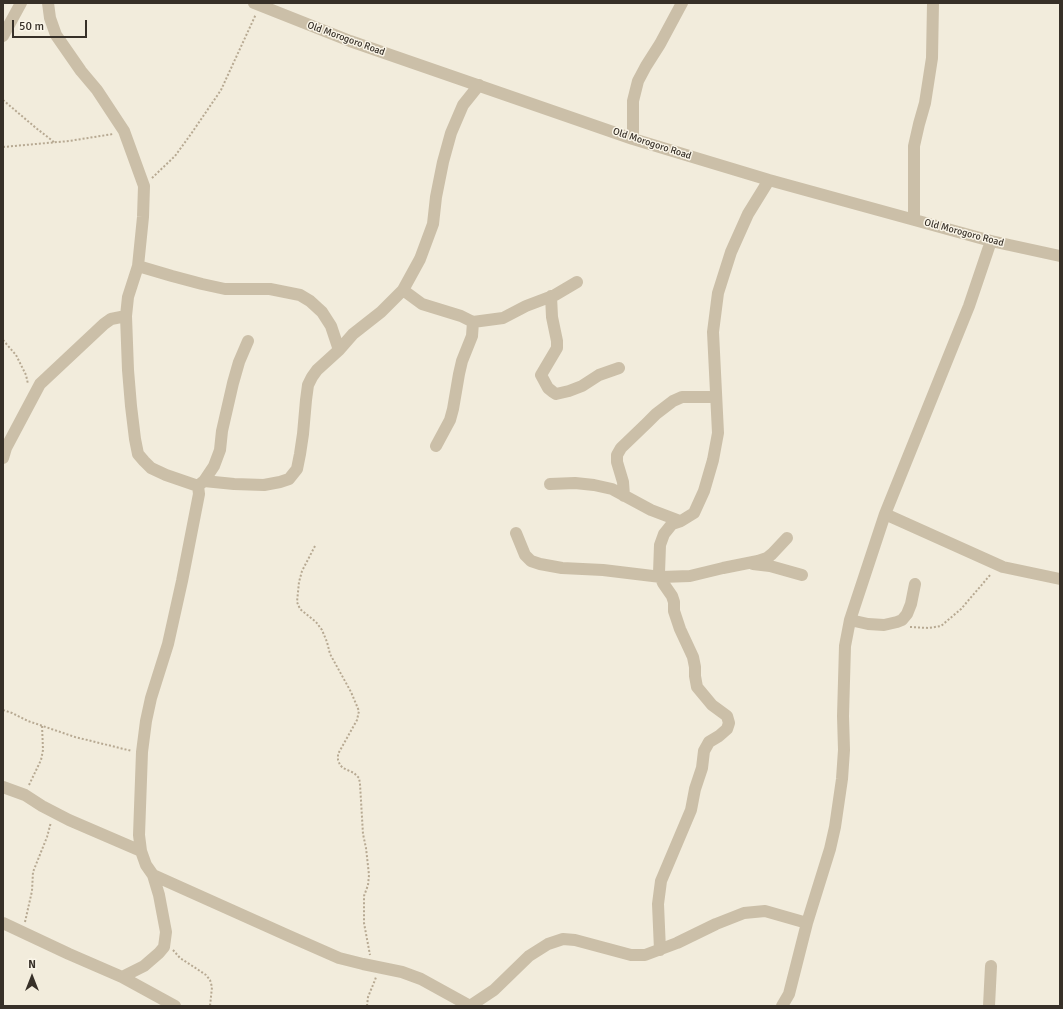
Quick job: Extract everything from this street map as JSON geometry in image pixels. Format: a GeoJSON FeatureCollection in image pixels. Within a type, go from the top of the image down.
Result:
{"type":"FeatureCollection","features":[{"type":"Feature","properties":{"kind":"street"},"geometry":{"type":"LineString","coordinates":[[3,36],[21,3]]}},
{"type":"Feature","properties":{"kind":"street"},"geometry":{"type":"LineString","coordinates":[[48,3],[50,18],[56,35],[81,71],[97,90],[124,131],[144,186],[143,217],[138,266],[128,297],[126,316],[128,370],[135,439],[138,454],[151,468],[166,475],[201,484],[264,485],[289,479],[297,468],[308,385],[318,370],[353,334],[381,312],[403,290],[420,260],[433,224],[436,197],[451,133],[463,105],[479,86]]}},
{"type":"Feature","properties":{"kind":"street"},"geometry":{"type":"LineString","coordinates":[[633,139],[633,101],[638,82],[682,3]]}},
{"type":"Feature","properties":{"kind":"street"},"geometry":{"type":"LineString","coordinates":[[914,219],[914,146],[925,102],[932,58],[933,3]]}},
{"type":"Feature","properties":{"kind":"street","name":"Old Morogoro Road"},"geometry":{"type":"LineString","coordinates":[[256,5],[350,41],[633,139],[769,180],[991,241],[1060,256]]}},
{"type":"Feature","properties":{"kind":"street"},"geometry":{"type":"LineString","coordinates":[[660,950],[658,904],[661,882],[691,810],[695,788],[702,768],[704,750],[709,742],[728,729],[729,723],[727,716],[712,705],[697,687],[693,657],[680,629],[674,611],[672,596],[663,583],[659,573],[659,552],[664,534],[672,524],[694,512],[704,491],[713,460],[718,433],[713,332],[718,293],[731,252],[745,220],[769,180]]}},
{"type":"Feature","properties":{"kind":"street"},"geometry":{"type":"LineString","coordinates":[[782,1006],[789,994],[807,923],[830,849],[835,827],[842,779],[844,750],[843,716],[845,646],[850,620],[884,514],[969,306],[991,241]]}},
{"type":"Feature","properties":{"kind":"street"},"geometry":{"type":"LineString","coordinates":[[138,266],[225,289],[270,289],[300,295],[310,301],[322,312],[331,326],[339,350]]}},
{"type":"Feature","properties":{"kind":"street"},"geometry":{"type":"LineString","coordinates":[[403,290],[422,304],[461,316],[473,322],[503,318],[526,306],[551,296],[577,282]]}},
{"type":"Feature","properties":{"kind":"street"},"geometry":{"type":"LineString","coordinates":[[551,296],[552,317],[557,348],[541,375],[548,388],[556,394],[569,391],[582,386],[599,375],[619,368]]}},
{"type":"Feature","properties":{"kind":"street"},"geometry":{"type":"LineString","coordinates":[[3,458],[6,448],[40,384],[104,324],[111,320],[126,316]]}},
{"type":"Feature","properties":{"kind":"street"},"geometry":{"type":"LineString","coordinates":[[436,446],[450,420],[462,361],[472,336],[473,322]]}},
{"type":"Feature","properties":{"kind":"street"},"geometry":{"type":"LineString","coordinates":[[122,977],[144,966],[159,953],[164,947],[166,938],[159,895],[153,875],[146,865],[141,851],[139,835],[142,752],[146,721],[168,644],[201,484],[214,466],[220,450],[222,431],[233,382],[239,362],[248,341]]}},
{"type":"Feature","properties":{"kind":"street"},"geometry":{"type":"LineString","coordinates":[[624,496],[624,482],[617,462],[621,448],[656,414],[673,400],[690,396],[716,397]]}},
{"type":"Feature","properties":{"kind":"street"},"geometry":{"type":"LineString","coordinates":[[550,484],[575,483],[612,488],[651,510],[680,521]]}},
{"type":"Feature","properties":{"kind":"street"},"geometry":{"type":"LineString","coordinates":[[884,514],[1003,567],[1060,579]]}},
{"type":"Feature","properties":{"kind":"street"},"geometry":{"type":"LineString","coordinates":[[516,533],[525,555],[531,561],[540,564],[562,568],[603,570],[661,577],[690,576],[748,564],[767,558],[787,538]]}},
{"type":"Feature","properties":{"kind":"street"},"geometry":{"type":"LineString","coordinates":[[748,564],[770,566],[802,575]]}},
{"type":"Feature","properties":{"kind":"street"},"geometry":{"type":"LineString","coordinates":[[850,620],[868,624],[884,625],[902,620],[907,614],[911,604],[915,584]]}},
{"type":"Feature","properties":{"kind":"street"},"geometry":{"type":"LineString","coordinates":[[3,787],[26,796],[69,820],[141,851]]}},
{"type":"Feature","properties":{"kind":"street"},"geometry":{"type":"LineString","coordinates":[[153,875],[339,958],[402,972],[421,979],[470,1006],[494,990],[529,956],[548,944],[563,939],[575,940],[631,955],[645,955],[677,943],[716,924],[744,913],[765,911],[807,923]]}},
{"type":"Feature","properties":{"kind":"street"},"geometry":{"type":"LineString","coordinates":[[3,923],[122,977],[175,1006]]}},
{"type":"Feature","properties":{"kind":"street"},"geometry":{"type":"LineString","coordinates":[[989,1006],[991,966]]}},
{"type":"Feature","properties":{"kind":"path"},"geometry":{"type":"LineString","coordinates":[[144,186],[175,156],[221,90],[256,5]]}},
{"type":"Feature","properties":{"kind":"path"},"geometry":{"type":"LineString","coordinates":[[3,100],[54,142]]}},
{"type":"Feature","properties":{"kind":"path"},"geometry":{"type":"LineString","coordinates":[[3,147],[91,138],[124,131]]}},
{"type":"Feature","properties":{"kind":"path"},"geometry":{"type":"LineString","coordinates":[[3,340],[16,355],[26,375],[33,396]]}},
{"type":"Feature","properties":{"kind":"path"},"geometry":{"type":"LineString","coordinates":[[315,546],[302,571],[299,582],[297,602],[300,609],[316,622],[322,630],[330,654],[351,692],[359,711],[357,720],[338,754],[338,760],[343,768],[354,773],[359,778],[360,784],[363,834],[369,875],[368,885],[364,896],[364,923],[368,950],[376,975],[368,997],[367,1006]]}},
{"type":"Feature","properties":{"kind":"path"},"geometry":{"type":"LineString","coordinates":[[906,626],[928,628],[941,626],[961,609],[999,565]]}},
{"type":"Feature","properties":{"kind":"path"},"geometry":{"type":"LineString","coordinates":[[3,710],[28,721],[75,737],[142,752]]}},
{"type":"Feature","properties":{"kind":"path"},"geometry":{"type":"LineString","coordinates":[[26,796],[30,783],[41,760],[43,750],[42,725]]}},
{"type":"Feature","properties":{"kind":"path"},"geometry":{"type":"LineString","coordinates":[[23,932],[31,896],[33,872],[51,824],[51,811]]}},
{"type":"Feature","properties":{"kind":"path"},"geometry":{"type":"LineString","coordinates":[[166,938],[174,952],[180,958],[194,966],[210,980],[212,987],[210,1006]]}}]}
